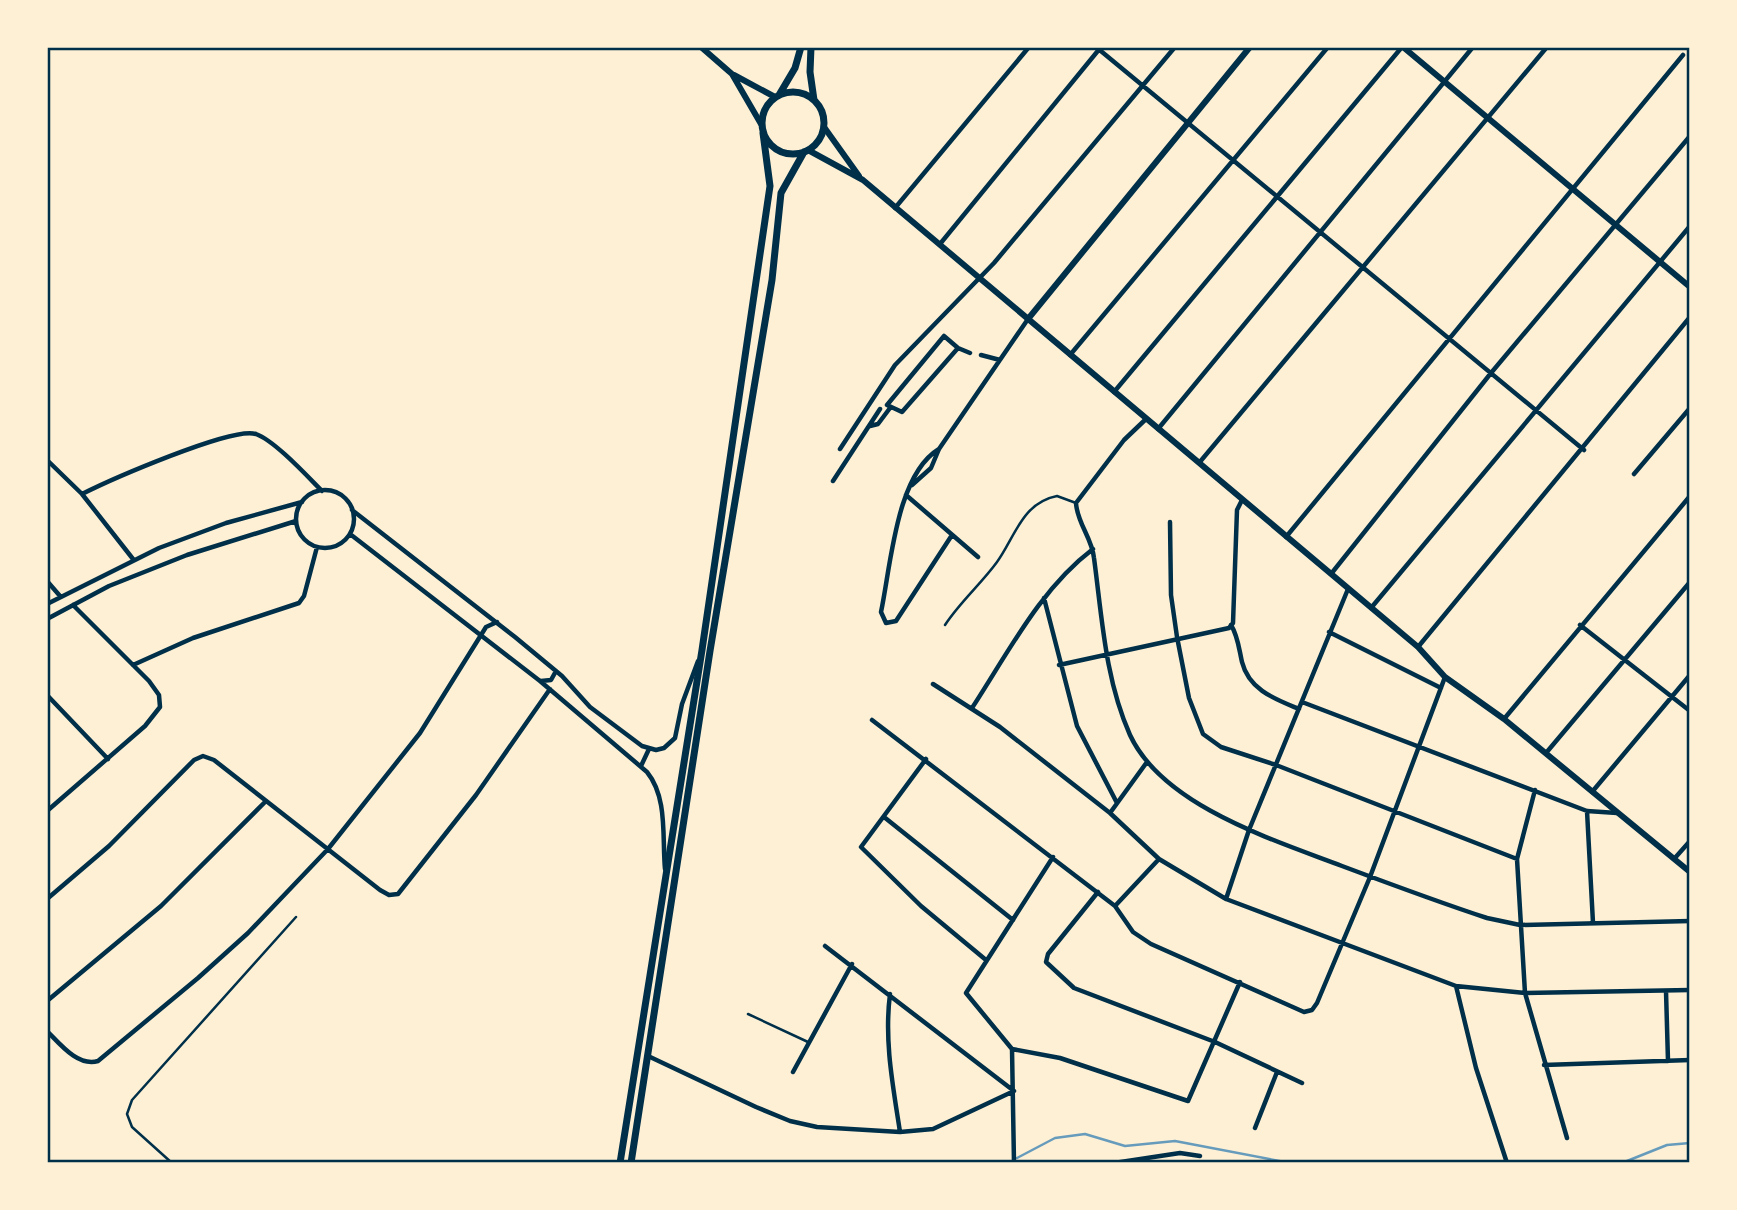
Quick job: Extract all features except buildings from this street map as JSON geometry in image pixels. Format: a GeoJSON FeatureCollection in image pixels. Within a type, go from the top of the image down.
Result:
{"type":"FeatureCollection","features":[{"type":"Feature","properties":{"kind":"main road"},"geometry":{"type":"LineString","coordinates":[[620,1163],[702,650],[770,186],[761,124],[765,108],[777,96],[795,68],[801,47]]}},
{"type":"Feature","properties":{"kind":"main road"},"geometry":{"type":"LineString","coordinates":[[631,1163],[708,664],[772,280],[781,194],[806,151],[816,144],[824,127],[823,117],[814,101],[810,72],[811,47]]}},
{"type":"Feature","properties":{"kind":"main road"},"geometry":{"type":"LineString","coordinates":[[777,96],[798,92],[814,101]]}},
{"type":"Feature","properties":{"kind":"main road"},"geometry":{"type":"LineString","coordinates":[[763,133],[768,142],[785,153],[806,151]]}},
{"type":"Feature","properties":{"kind":"street"},"geometry":{"type":"LineString","coordinates":[[701,47],[732,74],[777,96]]}},
{"type":"Feature","properties":{"kind":"street"},"geometry":{"type":"LineString","coordinates":[[895,208],[1029,47]]}},
{"type":"Feature","properties":{"kind":"street"},"geometry":{"type":"LineString","coordinates":[[839,449],[895,365],[979,278],[1175,47]]}},
{"type":"Feature","properties":{"kind":"street"},"geometry":{"type":"LineString","coordinates":[[911,485],[931,468],[939,449],[1028,319],[1186,122],[1250,47]]}},
{"type":"Feature","properties":{"kind":"street"},"geometry":{"type":"LineString","coordinates":[[1070,355],[1328,47]]}},
{"type":"Feature","properties":{"kind":"street"},"geometry":{"type":"LineString","coordinates":[[1114,392],[1403,47],[1573,192],[1690,287]]}},
{"type":"Feature","properties":{"kind":"street"},"geometry":{"type":"LineString","coordinates":[[1158,429],[1322,234],[1473,47]]}},
{"type":"Feature","properties":{"kind":"street"},"geometry":{"type":"LineString","coordinates":[[1199,463],[1547,47]]}},
{"type":"Feature","properties":{"kind":"street"},"geometry":{"type":"LineString","coordinates":[[939,245],[1099,48],[1584,450]]}},
{"type":"Feature","properties":{"kind":"street"},"geometry":{"type":"LineString","coordinates":[[1286,537],[1573,192],[1683,55]]}},
{"type":"Feature","properties":{"kind":"street"},"geometry":{"type":"LineString","coordinates":[[732,74],[761,124]]}},
{"type":"Feature","properties":{"kind":"street"},"geometry":{"type":"LineString","coordinates":[[824,127],[863,180],[895,208],[1418,647],[1445,677],[1504,719],[1690,872]]}},
{"type":"Feature","properties":{"kind":"street"},"geometry":{"type":"LineString","coordinates":[[1331,574],[1491,373],[1690,136]]}},
{"type":"Feature","properties":{"kind":"street"},"geometry":{"type":"LineString","coordinates":[[806,151],[863,180]]}},
{"type":"Feature","properties":{"kind":"street"},"geometry":{"type":"LineString","coordinates":[[1371,608],[1690,226]]}},
{"type":"Feature","properties":{"kind":"street"},"geometry":{"type":"LineString","coordinates":[[1418,647],[1584,450],[1690,317]]}},
{"type":"Feature","properties":{"kind":"street"},"geometry":{"type":"LineString","coordinates":[[958,348],[902,412],[887,405],[940,339],[947,337],[958,348],[970,353]]}},
{"type":"Feature","properties":{"kind":"street"},"geometry":{"type":"LineString","coordinates":[[981,355],[999,360]]}},
{"type":"Feature","properties":{"kind":"street"},"geometry":{"type":"LineString","coordinates":[[870,426],[878,424],[890,408]]}},
{"type":"Feature","properties":{"kind":"street"},"geometry":{"type":"LineString","coordinates":[[1634,474],[1690,408]]}},
{"type":"Feature","properties":{"kind":"street"},"geometry":{"type":"LineString","coordinates":[[833,481],[880,409]]}},
{"type":"Feature","properties":{"kind":"street"},"geometry":{"type":"LineString","coordinates":[[1146,419],[1124,440],[1076,503],[1076,514],[1093,549],[1107,656],[1117,699],[1131,736],[1147,762],[1200,806],[1249,830],[1453,907],[1520,925],[1690,921]]}},
{"type":"Feature","properties":{"kind":"street"},"geometry":{"type":"LineString","coordinates":[[82,494],[169,457],[249,433],[262,438],[322,491],[340,495],[352,510],[556,671],[584,701],[649,749],[664,748],[675,738],[682,704],[702,650]]}},
{"type":"Feature","properties":{"kind":"street"},"geometry":{"type":"LineString","coordinates":[[939,449],[922,461],[906,495],[881,612],[886,623],[897,621],[952,534]]}},
{"type":"Feature","properties":{"kind":"street"},"geometry":{"type":"LineString","coordinates":[[47,460],[82,494],[134,559]]}},
{"type":"Feature","properties":{"kind":"street"},"geometry":{"type":"LineString","coordinates":[[47,604],[134,559],[226,523],[302,502],[322,491]]}},
{"type":"Feature","properties":{"kind":"street"},"geometry":{"type":"LineString","coordinates":[[906,495],[978,557]]}},
{"type":"Feature","properties":{"kind":"street"},"geometry":{"type":"LineString","coordinates":[[1504,719],[1690,496]]}},
{"type":"Feature","properties":{"kind":"street"},"geometry":{"type":"LineString","coordinates":[[1242,500],[1237,510],[1231,625],[1243,667],[1251,680],[1266,694],[1299,709]]}},
{"type":"Feature","properties":{"kind":"street"},"geometry":{"type":"LineString","coordinates":[[302,502],[296,521],[302,537],[317,547],[336,546],[350,534],[352,510]]}},
{"type":"Feature","properties":{"kind":"street"},"geometry":{"type":"LineString","coordinates":[[47,620],[108,586],[187,555],[296,521]]}},
{"type":"Feature","properties":{"kind":"street"},"geometry":{"type":"LineString","coordinates":[[1170,522],[1171,595],[1177,637],[1189,698],[1203,734],[1221,747],[1276,765],[1517,859]]}},
{"type":"Feature","properties":{"kind":"street"},"geometry":{"type":"LineString","coordinates":[[350,534],[540,681],[641,766],[657,786],[661,804],[665,877]]}},
{"type":"Feature","properties":{"kind":"street"},"geometry":{"type":"LineString","coordinates":[[133,665],[193,638],[299,603],[304,596],[317,547]]}},
{"type":"Feature","properties":{"kind":"street"},"geometry":{"type":"LineString","coordinates":[[972,708],[1044,598],[1071,566],[1093,549]]}},
{"type":"Feature","properties":{"kind":"street"},"geometry":{"type":"LineString","coordinates":[[47,581],[60,596]]}},
{"type":"Feature","properties":{"kind":"street"},"geometry":{"type":"LineString","coordinates":[[1545,754],[1690,582]]}},
{"type":"Feature","properties":{"kind":"street"},"geometry":{"type":"LineString","coordinates":[[1226,899],[1249,830],[1348,589]]}},
{"type":"Feature","properties":{"kind":"street"},"geometry":{"type":"LineString","coordinates":[[1044,598],[1059,665],[1077,726],[1117,803]]}},
{"type":"Feature","properties":{"kind":"street"},"geometry":{"type":"LineString","coordinates":[[48,809],[155,717],[160,707],[159,695],[73,605]]}},
{"type":"Feature","properties":{"kind":"street"},"geometry":{"type":"LineString","coordinates":[[47,1031],[69,1052],[92,1063],[103,1057],[198,978],[248,933],[328,849],[419,733],[482,638],[486,627],[497,622]]}},
{"type":"Feature","properties":{"kind":"street"},"geometry":{"type":"LineString","coordinates":[[1059,665],[1107,656],[1177,637],[1221,630],[1231,625]]}},
{"type":"Feature","properties":{"kind":"street"},"geometry":{"type":"LineString","coordinates":[[1580,625],[1690,711]]}},
{"type":"Feature","properties":{"kind":"street"},"geometry":{"type":"LineString","coordinates":[[1329,632],[1441,688]]}},
{"type":"Feature","properties":{"kind":"street"},"geometry":{"type":"LineString","coordinates":[[540,681],[551,680],[556,671]]}},
{"type":"Feature","properties":{"kind":"street"},"geometry":{"type":"LineString","coordinates":[[1591,793],[1690,675]]}},
{"type":"Feature","properties":{"kind":"street"},"geometry":{"type":"LineString","coordinates":[[872,720],[1098,892],[1115,906],[1133,932],[1152,944],[1304,1012],[1312,1010],[1343,942],[1420,748],[1445,677]]}},
{"type":"Feature","properties":{"kind":"street"},"geometry":{"type":"LineString","coordinates":[[933,684],[972,708],[1110,813],[1159,859],[1226,899],[1456,986],[1525,993],[1690,990]]}},
{"type":"Feature","properties":{"kind":"street"},"geometry":{"type":"LineString","coordinates":[[47,899],[142,814],[194,760],[203,756],[214,760],[380,890],[388,895],[398,894],[476,795],[550,689]]}},
{"type":"Feature","properties":{"kind":"street"},"geometry":{"type":"LineString","coordinates":[[47,695],[108,759]]}},
{"type":"Feature","properties":{"kind":"street"},"geometry":{"type":"LineString","coordinates":[[1302,702],[1587,811],[1616,813]]}},
{"type":"Feature","properties":{"kind":"street"},"geometry":{"type":"LineString","coordinates":[[606,738],[615,726]]}},
{"type":"Feature","properties":{"kind":"street"},"geometry":{"type":"LineString","coordinates":[[641,766],[649,749]]}},
{"type":"Feature","properties":{"kind":"street"},"geometry":{"type":"LineString","coordinates":[[926,759],[861,848],[921,906],[986,960]]}},
{"type":"Feature","properties":{"kind":"street"},"geometry":{"type":"LineString","coordinates":[[1110,813],[1147,762]]}},
{"type":"Feature","properties":{"kind":"street"},"geometry":{"type":"LineString","coordinates":[[1535,790],[1517,859],[1525,993],[1567,1138]]}},
{"type":"Feature","properties":{"kind":"street"},"geometry":{"type":"LineString","coordinates":[[47,1001],[161,906],[266,801]]}},
{"type":"Feature","properties":{"kind":"street"},"geometry":{"type":"LineString","coordinates":[[1587,811],[1593,923]]}},
{"type":"Feature","properties":{"kind":"street"},"geometry":{"type":"LineString","coordinates":[[884,817],[1013,920]]}},
{"type":"Feature","properties":{"kind":"street"},"geometry":{"type":"LineString","coordinates":[[1674,859],[1690,841]]}},
{"type":"Feature","properties":{"kind":"street"},"geometry":{"type":"LineString","coordinates":[[1014,1163],[1012,1049],[966,993],[1054,857]]}},
{"type":"Feature","properties":{"kind":"street"},"geometry":{"type":"LineString","coordinates":[[1115,906],[1159,859]]}},
{"type":"Feature","properties":{"kind":"street"},"geometry":{"type":"LineString","coordinates":[[1098,892],[1051,946],[1045,961],[1074,988],[1095,993],[1215,1042],[1302,1083]]}},
{"type":"Feature","properties":{"kind":"street"},"geometry":{"type":"LineString","coordinates":[[825,946],[891,993],[1014,1091]]}},
{"type":"Feature","properties":{"kind":"street"},"geometry":{"type":"LineString","coordinates":[[793,1072],[852,964]]}},
{"type":"Feature","properties":{"kind":"street"},"geometry":{"type":"LineString","coordinates":[[1012,1049],[1050,1055],[1185,1101],[1191,1099],[1240,982]]}},
{"type":"Feature","properties":{"kind":"street"},"geometry":{"type":"LineString","coordinates":[[1456,986],[1476,1068],[1507,1163]]}},
{"type":"Feature","properties":{"kind":"street"},"geometry":{"type":"LineString","coordinates":[[1666,991],[1668,1061]]}},
{"type":"Feature","properties":{"kind":"street"},"geometry":{"type":"LineString","coordinates":[[891,993],[887,1018],[890,1064],[900,1132]]}},
{"type":"Feature","properties":{"kind":"street"},"geometry":{"type":"LineString","coordinates":[[649,1056],[790,1121],[817,1127],[900,1132],[933,1129],[1014,1091]]}},
{"type":"Feature","properties":{"kind":"street"},"geometry":{"type":"LineString","coordinates":[[1544,1065],[1690,1060]]}},
{"type":"Feature","properties":{"kind":"street"},"geometry":{"type":"LineString","coordinates":[[1255,1128],[1277,1072]]}},
{"type":"Feature","properties":{"kind":"street"},"geometry":{"type":"LineString","coordinates":[[1114,1163],[1180,1153],[1200,1156]]}},
{"type":"Feature","properties":{"kind":"lane"},"geometry":{"type":"LineString","coordinates":[[945,625],[998,562],[1019,523],[1039,503],[1057,496],[1076,503]]}},
{"type":"Feature","properties":{"kind":"lane"},"geometry":{"type":"LineString","coordinates":[[172,1163],[132,1128],[127,1114],[132,1100],[296,917]]}},
{"type":"Feature","properties":{"kind":"lane"},"geometry":{"type":"LineString","coordinates":[[748,1014],[808,1042]]}},
{"type":"Feature","properties":{"kind":"waterway"},"geometry":{"type":"LineString","coordinates":[[1017,1158],[1055,1138],[1085,1134],[1125,1146],[1175,1141],[1290,1163]]}},
{"type":"Feature","properties":{"kind":"waterway"},"geometry":{"type":"LineString","coordinates":[[1622,1163],[1667,1145],[1690,1143]]}}]}
